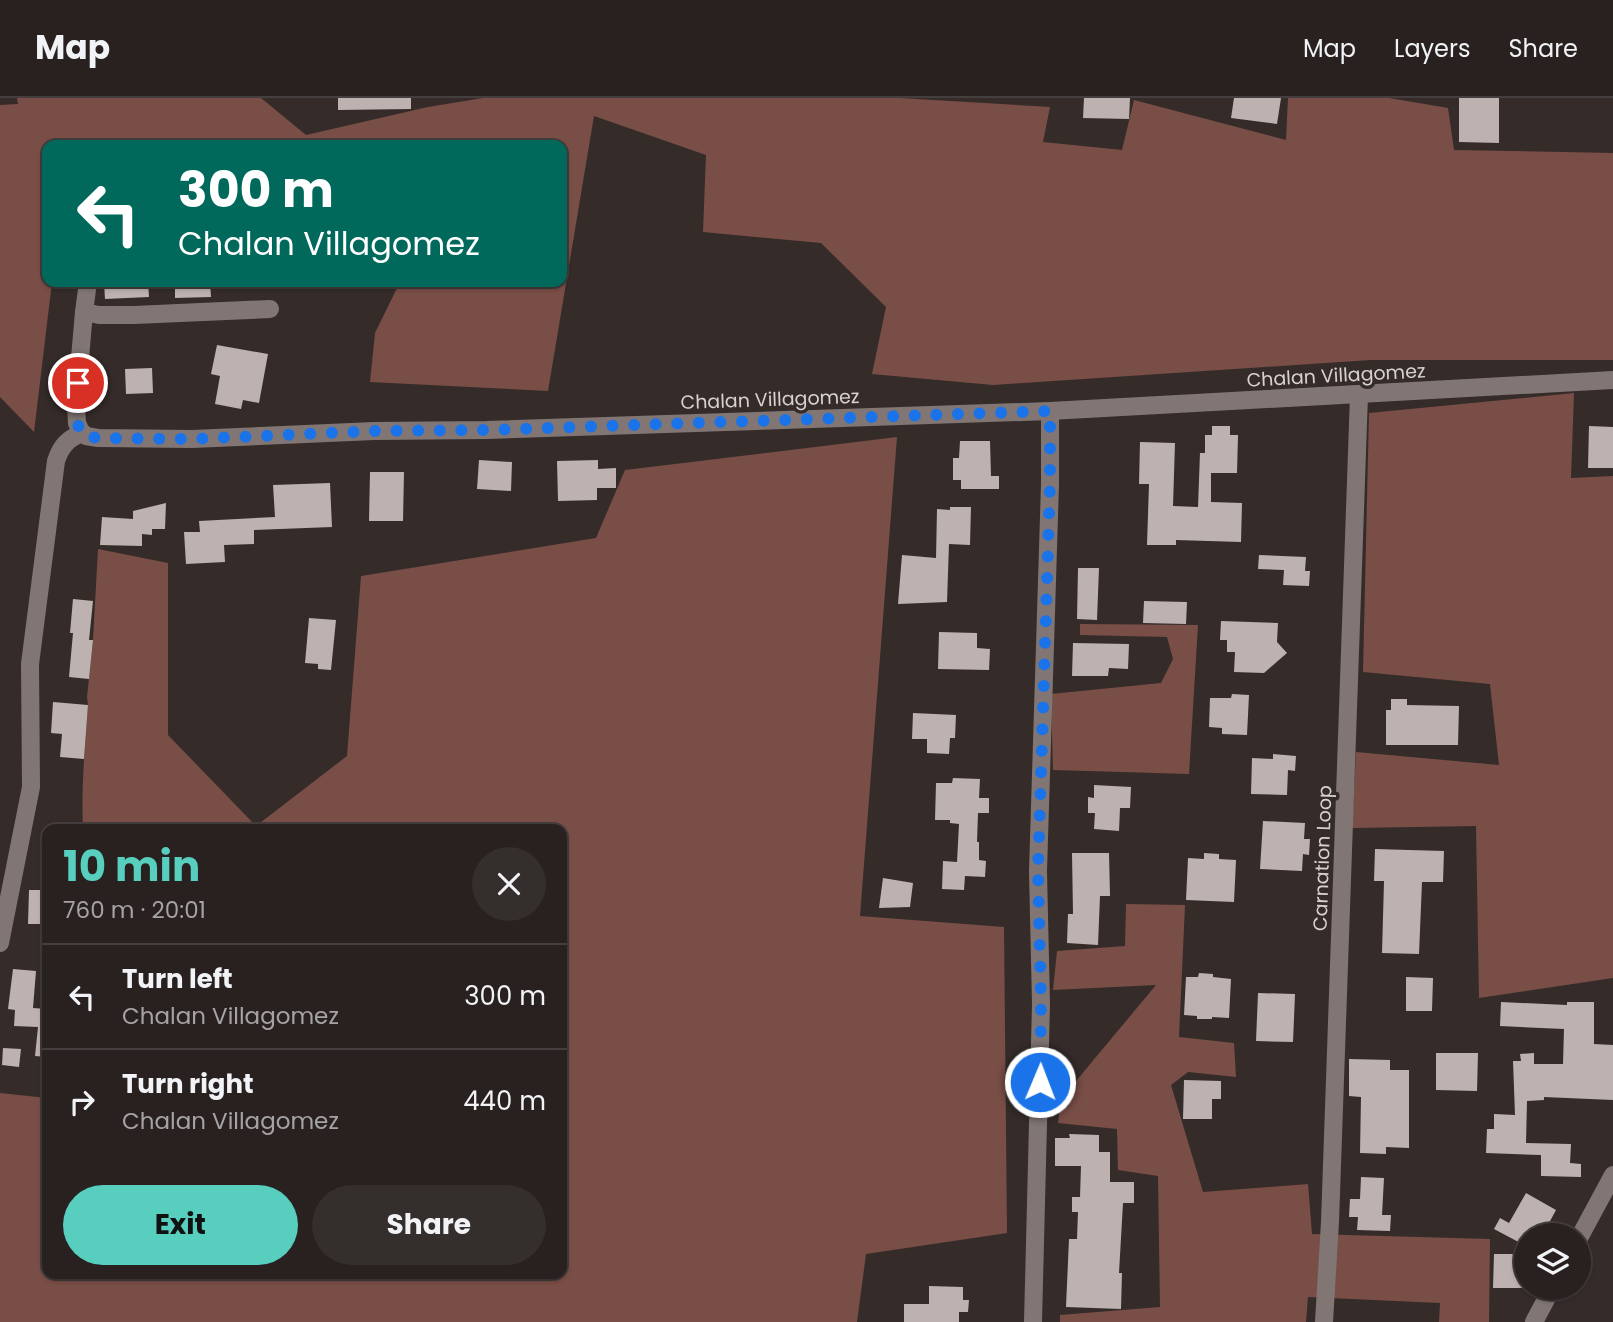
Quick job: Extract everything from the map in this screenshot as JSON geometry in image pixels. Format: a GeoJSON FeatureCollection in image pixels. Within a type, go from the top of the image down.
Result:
{"type":"FeatureCollection","features":[{"type":"Feature","properties":{"kind":"street"},"geometry":{"type":"LineString","coordinates":[[0,943],[31,787],[30,664],[56,461],[60,449],[67,441],[83,433],[79,429],[76,414],[87,287]]}},
{"type":"Feature","properties":{"kind":"street"},"geometry":{"type":"LineString","coordinates":[[84,312],[134,316],[270,309]]}},
{"type":"Feature","properties":{"kind":"street","name":"Chalan Villagomez"},"geometry":{"type":"LineString","coordinates":[[83,433],[98,438],[192,439],[1050,411],[1613,380]]}},
{"type":"Feature","properties":{"kind":"street","name":"Carnation Loop"},"geometry":{"type":"LineString","coordinates":[[1324,1322],[1330,1222],[1359,395]]}},
{"type":"Feature","properties":{"kind":"street"},"geometry":{"type":"LineString","coordinates":[[1033,1322],[1041,1004],[1038,871],[1050,411]]}},
{"type":"Feature","properties":{"kind":"street"},"geometry":{"type":"LineString","coordinates":[[1587,1223],[1613,1175]]}},
{"type":"Feature","properties":{"kind":"street"},"geometry":{"type":"LineString","coordinates":[[1534,1322],[1546,1300]]}},
{"type":"Feature","properties":{"kind":"shaded area"},"geometry":{"type":"Polygon","coordinates":[[[17,98],[261,98],[306,135],[428,107],[483,98],[900,98],[1050,107],[1043,142],[1122,150],[1134,100],[1286,140],[1288,98],[1389,98],[1448,108],[1454,150],[1613,153],[1613,360],[1370,360],[993,385],[872,374],[886,307],[821,243],[703,232],[706,155],[594,116],[567,277],[567,140],[42,140],[42,287],[51,287],[34,432],[0,397],[0,105],[18,104],[17,98]]]}},
{"type":"Feature","properties":{"kind":"shaded area"},"geometry":{"type":"Polygon","coordinates":[[[398,287],[565,287],[548,391],[370,382],[375,333],[398,287]]]}},
{"type":"Feature","properties":{"kind":"shaded area"},"geometry":{"type":"Polygon","coordinates":[[[1574,393],[1571,478],[1613,476],[1613,978],[1479,998],[1476,826],[1352,828],[1356,752],[1499,765],[1490,684],[1363,672],[1369,413],[1574,393]]]}},
{"type":"Feature","properties":{"kind":"shaded area"},"geometry":{"type":"Polygon","coordinates":[[[897,437],[860,916],[1004,927],[1007,1233],[866,1254],[857,1322],[0,1322],[0,1093],[42,1097],[42,1279],[567,1279],[567,824],[259,824],[347,756],[361,576],[596,538],[625,470],[897,437]]]}},
{"type":"Feature","properties":{"kind":"shaded area"},"geometry":{"type":"Polygon","coordinates":[[[98,549],[168,563],[168,735],[254,824],[83,824],[87,697],[98,549]]]}},
{"type":"Feature","properties":{"kind":"shaded area"},"geometry":{"type":"Polygon","coordinates":[[[1080,624],[1198,625],[1189,774],[1053,770],[1051,694],[1161,683],[1173,659],[1167,637],[1080,635],[1080,624]]]}},
{"type":"Feature","properties":{"kind":"shaded area"},"geometry":{"type":"Polygon","coordinates":[[[1126,904],[1185,905],[1179,1037],[1234,1043],[1236,1077],[1188,1072],[1171,1085],[1203,1192],[1308,1184],[1312,1234],[1490,1239],[1489,1322],[1439,1322],[1440,1303],[1308,1297],[1306,1322],[1060,1322],[1060,1315],[1160,1307],[1158,1176],[1118,1170],[1117,1129],[1058,1123],[1061,1099],[1156,985],[1053,990],[1057,951],[1125,946],[1126,904]]]}},
{"type":"Feature","properties":{"kind":"building"},"geometry":{"type":"Polygon","coordinates":[[[338,98],[411,98],[411,109],[338,110],[338,98]]]}},
{"type":"Feature","properties":{"kind":"building"},"geometry":{"type":"Polygon","coordinates":[[[1084,98],[1130,98],[1129,119],[1083,118],[1084,98]]]}},
{"type":"Feature","properties":{"kind":"building"},"geometry":{"type":"Polygon","coordinates":[[[1234,98],[1281,98],[1277,124],[1231,118],[1234,98]]]}},
{"type":"Feature","properties":{"kind":"building"},"geometry":{"type":"Polygon","coordinates":[[[1459,98],[1499,98],[1499,143],[1459,142],[1459,98]]]}},
{"type":"Feature","properties":{"kind":"building"},"geometry":{"type":"Polygon","coordinates":[[[104,287],[148,287],[149,297],[105,299],[104,287]]]}},
{"type":"Feature","properties":{"kind":"building"},"geometry":{"type":"Polygon","coordinates":[[[175,287],[210,287],[211,297],[175,298],[175,287]]]}},
{"type":"Feature","properties":{"kind":"building"},"geometry":{"type":"Polygon","coordinates":[[[217,345],[268,354],[259,403],[243,400],[241,409],[215,404],[220,376],[211,374],[217,345]]]}},
{"type":"Feature","properties":{"kind":"building"},"geometry":{"type":"Polygon","coordinates":[[[152,368],[153,393],[126,394],[125,369],[152,368]]]}},
{"type":"Feature","properties":{"kind":"building"},"geometry":{"type":"Polygon","coordinates":[[[1212,426],[1230,426],[1230,435],[1238,435],[1237,473],[1211,473],[1211,502],[1242,503],[1241,542],[1176,540],[1176,545],[1147,545],[1149,484],[1139,484],[1140,442],[1175,443],[1173,506],[1198,507],[1200,453],[1205,453],[1205,435],[1212,435],[1212,426]]]}},
{"type":"Feature","properties":{"kind":"building"},"geometry":{"type":"Polygon","coordinates":[[[1589,426],[1613,427],[1613,468],[1588,468],[1589,426]]]}},
{"type":"Feature","properties":{"kind":"building"},"geometry":{"type":"Polygon","coordinates":[[[960,441],[990,441],[991,476],[999,476],[999,489],[961,489],[961,480],[953,480],[953,458],[959,458],[960,441]]]}},
{"type":"Feature","properties":{"kind":"building"},"geometry":{"type":"Polygon","coordinates":[[[479,460],[512,462],[511,491],[477,489],[479,460]]]}},
{"type":"Feature","properties":{"kind":"building"},"geometry":{"type":"Polygon","coordinates":[[[598,460],[598,469],[616,468],[616,488],[597,488],[597,500],[558,501],[557,461],[598,460]]]}},
{"type":"Feature","properties":{"kind":"building"},"geometry":{"type":"Polygon","coordinates":[[[370,472],[404,472],[403,521],[369,521],[370,472]]]}},
{"type":"Feature","properties":{"kind":"building"},"geometry":{"type":"Polygon","coordinates":[[[330,483],[332,527],[254,530],[254,544],[224,545],[225,562],[186,564],[184,532],[200,532],[199,521],[275,517],[273,485],[330,483]]]}},
{"type":"Feature","properties":{"kind":"building"},"geometry":{"type":"Polygon","coordinates":[[[166,503],[165,529],[152,529],[152,535],[142,534],[142,546],[100,545],[102,517],[133,519],[133,511],[166,503]]]}},
{"type":"Feature","properties":{"kind":"building"},"geometry":{"type":"Polygon","coordinates":[[[950,507],[971,507],[970,545],[949,544],[947,602],[898,604],[902,555],[936,558],[937,509],[950,510],[950,507]]]}},
{"type":"Feature","properties":{"kind":"building"},"geometry":{"type":"Polygon","coordinates":[[[1259,555],[1306,557],[1305,571],[1310,571],[1309,586],[1283,585],[1284,570],[1258,569],[1259,555]]]}},
{"type":"Feature","properties":{"kind":"building"},"geometry":{"type":"Polygon","coordinates":[[[1078,568],[1099,568],[1097,620],[1077,619],[1078,568]]]}},
{"type":"Feature","properties":{"kind":"building"},"geometry":{"type":"Polygon","coordinates":[[[73,599],[93,601],[89,679],[69,677],[73,599]]]}},
{"type":"Feature","properties":{"kind":"building"},"geometry":{"type":"Polygon","coordinates":[[[1144,601],[1187,602],[1186,624],[1143,623],[1144,601]]]}},
{"type":"Feature","properties":{"kind":"building"},"geometry":{"type":"Polygon","coordinates":[[[309,618],[336,620],[331,670],[318,669],[318,664],[305,663],[309,618]]]}},
{"type":"Feature","properties":{"kind":"building"},"geometry":{"type":"Polygon","coordinates":[[[1221,621],[1278,623],[1277,642],[1287,653],[1264,673],[1234,672],[1235,652],[1227,652],[1227,640],[1220,640],[1221,621]]]}},
{"type":"Feature","properties":{"kind":"building"},"geometry":{"type":"Polygon","coordinates":[[[939,632],[977,633],[977,648],[990,649],[989,670],[938,669],[939,632]]]}},
{"type":"Feature","properties":{"kind":"building"},"geometry":{"type":"Polygon","coordinates":[[[1073,643],[1129,644],[1128,669],[1109,668],[1108,676],[1072,676],[1073,643]]]}},
{"type":"Feature","properties":{"kind":"building"},"geometry":{"type":"Polygon","coordinates":[[[1232,694],[1249,695],[1247,735],[1222,734],[1222,728],[1209,727],[1210,698],[1231,698],[1232,694]]]}},
{"type":"Feature","properties":{"kind":"building"},"geometry":{"type":"Polygon","coordinates":[[[1391,699],[1407,699],[1407,705],[1459,706],[1458,745],[1386,745],[1386,710],[1391,710],[1391,699]]]}},
{"type":"Feature","properties":{"kind":"building"},"geometry":{"type":"Polygon","coordinates":[[[53,702],[88,705],[84,759],[60,757],[62,734],[51,733],[53,702]]]}},
{"type":"Feature","properties":{"kind":"building"},"geometry":{"type":"Polygon","coordinates":[[[913,713],[956,715],[955,738],[950,738],[949,754],[927,753],[927,739],[912,739],[913,713]]]}},
{"type":"Feature","properties":{"kind":"building"},"geometry":{"type":"Polygon","coordinates":[[[1273,754],[1296,756],[1295,771],[1288,770],[1287,795],[1251,794],[1252,758],[1273,759],[1273,754]]]}},
{"type":"Feature","properties":{"kind":"building"},"geometry":{"type":"Polygon","coordinates":[[[953,778],[980,779],[979,798],[989,798],[989,813],[978,813],[977,842],[979,860],[986,861],[985,877],[965,876],[964,890],[942,889],[943,861],[957,862],[959,824],[950,823],[950,820],[935,820],[936,783],[952,783],[953,778]]]}},
{"type":"Feature","properties":{"kind":"building"},"geometry":{"type":"Polygon","coordinates":[[[1094,785],[1131,787],[1130,808],[1120,808],[1119,831],[1094,829],[1095,813],[1088,813],[1088,797],[1094,798],[1094,785]]]}},
{"type":"Feature","properties":{"kind":"building"},"geometry":{"type":"Polygon","coordinates":[[[1263,821],[1305,823],[1304,839],[1310,839],[1309,855],[1303,854],[1302,871],[1260,869],[1263,821]]]}},
{"type":"Feature","properties":{"kind":"building"},"geometry":{"type":"Polygon","coordinates":[[[1375,849],[1444,851],[1443,882],[1422,882],[1419,954],[1382,953],[1384,881],[1374,881],[1375,849]]]}},
{"type":"Feature","properties":{"kind":"building"},"geometry":{"type":"Polygon","coordinates":[[[1072,853],[1109,853],[1110,896],[1100,896],[1098,945],[1067,943],[1068,914],[1073,914],[1072,853]]]}},
{"type":"Feature","properties":{"kind":"building"},"geometry":{"type":"Polygon","coordinates":[[[1204,853],[1219,854],[1219,859],[1236,860],[1234,902],[1186,900],[1188,858],[1204,859],[1204,853]]]}},
{"type":"Feature","properties":{"kind":"building"},"geometry":{"type":"Polygon","coordinates":[[[883,878],[913,883],[910,907],[879,908],[883,878]]]}},
{"type":"Feature","properties":{"kind":"building"},"geometry":{"type":"Polygon","coordinates":[[[29,890],[42,890],[42,924],[28,924],[29,890]]]}},
{"type":"Feature","properties":{"kind":"building"},"geometry":{"type":"Polygon","coordinates":[[[13,969],[36,971],[33,1008],[42,1009],[42,1057],[35,1056],[38,1027],[14,1026],[15,1010],[8,1009],[13,969]]]}},
{"type":"Feature","properties":{"kind":"building"},"geometry":{"type":"Polygon","coordinates":[[[1199,973],[1231,979],[1229,1018],[1197,1019],[1197,1016],[1184,1015],[1186,977],[1198,977],[1199,973]]]}},
{"type":"Feature","properties":{"kind":"building"},"geometry":{"type":"Polygon","coordinates":[[[1406,977],[1433,978],[1432,1011],[1406,1011],[1406,977]]]}},
{"type":"Feature","properties":{"kind":"building"},"geometry":{"type":"Polygon","coordinates":[[[1258,993],[1295,994],[1293,1042],[1256,1041],[1258,993]]]}},
{"type":"Feature","properties":{"kind":"building"},"geometry":{"type":"Polygon","coordinates":[[[1501,1002],[1567,1005],[1567,1002],[1594,1002],[1594,1044],[1613,1045],[1613,1100],[1544,1097],[1544,1100],[1527,1101],[1526,1143],[1571,1144],[1570,1163],[1581,1164],[1581,1177],[1541,1176],[1541,1155],[1486,1153],[1487,1129],[1494,1129],[1494,1114],[1515,1115],[1513,1061],[1521,1061],[1520,1054],[1534,1053],[1534,1064],[1563,1064],[1564,1029],[1500,1026],[1501,1002]]]}},
{"type":"Feature","properties":{"kind":"building"},"geometry":{"type":"Polygon","coordinates":[[[3,1048],[21,1049],[19,1067],[2,1065],[3,1048]]]}},
{"type":"Feature","properties":{"kind":"building"},"geometry":{"type":"Polygon","coordinates":[[[1436,1053],[1478,1053],[1477,1091],[1436,1090],[1436,1053]]]}},
{"type":"Feature","properties":{"kind":"building"},"geometry":{"type":"Polygon","coordinates":[[[1349,1059],[1390,1060],[1390,1070],[1409,1070],[1409,1148],[1386,1147],[1386,1154],[1360,1153],[1361,1097],[1349,1096],[1349,1059]]]}},
{"type":"Feature","properties":{"kind":"building"},"geometry":{"type":"Polygon","coordinates":[[[1184,1080],[1221,1081],[1221,1099],[1212,1099],[1212,1119],[1183,1119],[1184,1080]]]}},
{"type":"Feature","properties":{"kind":"building"},"geometry":{"type":"Polygon","coordinates":[[[1069,1134],[1099,1135],[1099,1152],[1110,1152],[1110,1182],[1134,1182],[1134,1203],[1123,1203],[1119,1273],[1122,1273],[1121,1309],[1066,1307],[1069,1239],[1077,1239],[1078,1212],[1072,1212],[1072,1197],[1080,1197],[1081,1166],[1055,1166],[1055,1138],[1070,1138],[1069,1134]]]}},
{"type":"Feature","properties":{"kind":"building"},"geometry":{"type":"Polygon","coordinates":[[[1361,1177],[1384,1178],[1382,1215],[1391,1215],[1390,1231],[1357,1230],[1358,1217],[1349,1217],[1350,1199],[1360,1199],[1361,1177]]]}},
{"type":"Feature","properties":{"kind":"building"},"geometry":{"type":"Polygon","coordinates":[[[1526,1193],[1556,1210],[1549,1223],[1514,1223],[1514,1240],[1494,1229],[1500,1218],[1509,1223],[1526,1193]]]}},
{"type":"Feature","properties":{"kind":"building"},"geometry":{"type":"Polygon","coordinates":[[[1494,1254],[1514,1254],[1514,1288],[1493,1288],[1494,1254]]]}},
{"type":"Feature","properties":{"kind":"building"},"geometry":{"type":"Polygon","coordinates":[[[929,1286],[963,1287],[963,1300],[969,1300],[968,1312],[959,1312],[959,1322],[904,1322],[904,1304],[929,1304],[929,1286]]]}},
{"type":"Feature","properties":{"kind":"route"},"geometry":{"type":"LineString","coordinates":[[78,383],[76,414],[80,432],[98,438],[192,439],[1050,411],[1038,871],[1040,1082]]}}]}
